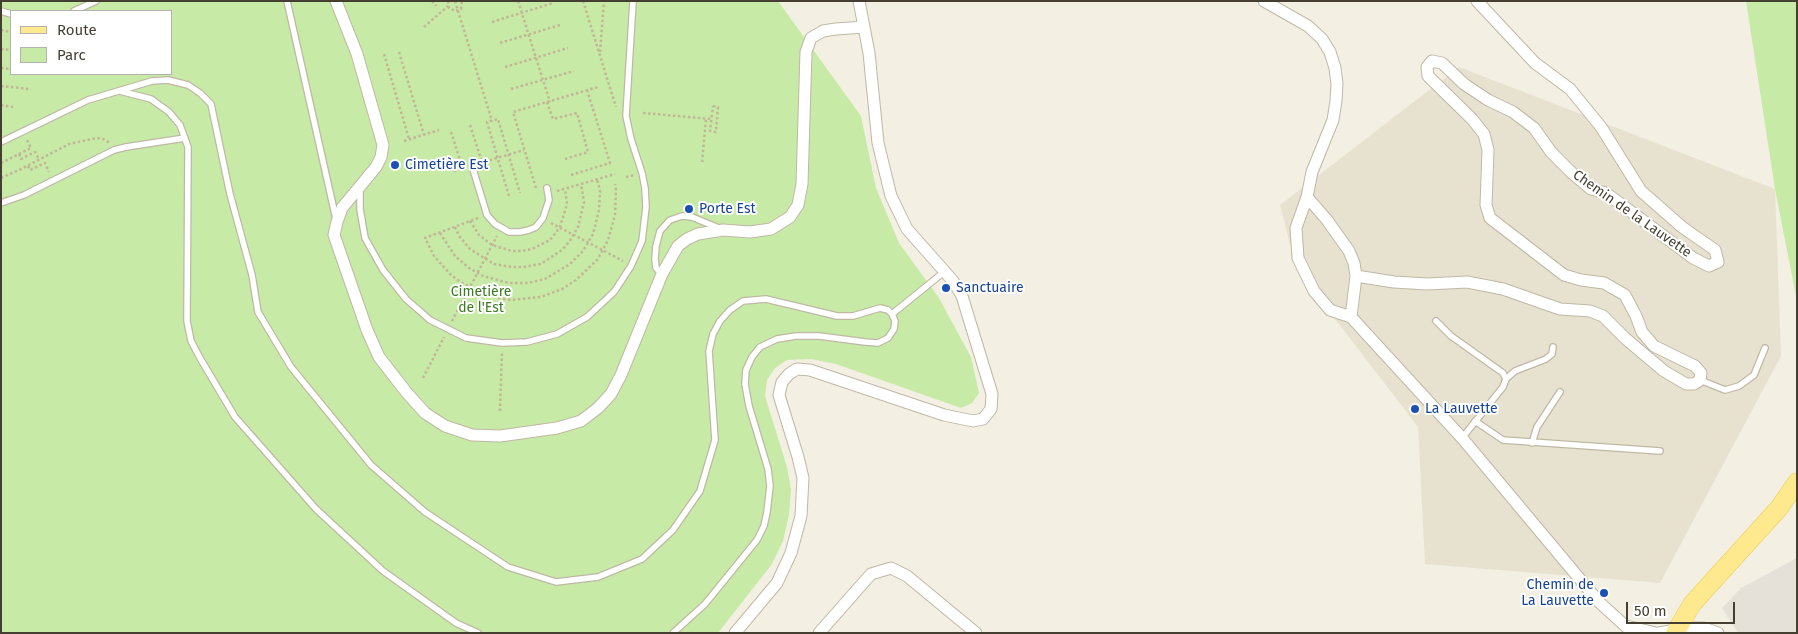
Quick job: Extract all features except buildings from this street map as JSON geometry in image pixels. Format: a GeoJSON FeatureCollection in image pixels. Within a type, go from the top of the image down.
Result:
{"type":"FeatureCollection","features":[{"type":"Feature","properties":{"kind":"main road"},"geometry":{"type":"LineString","coordinates":[[1666,632],[1779,508],[1797,482]]}},
{"type":"Feature","properties":{"kind":"street"},"geometry":{"type":"LineString","coordinates":[[336,1],[357,54],[383,145],[381,157],[376,167],[342,208],[336,222],[334,235],[378,357],[425,413],[445,426],[472,435],[500,436],[557,428],[581,421],[598,408],[611,394],[621,376],[662,274],[678,246],[698,234],[723,230],[750,232],[771,229],[790,218],[798,205],[802,184],[806,52],[812,38],[823,31],[864,27]]}},
{"type":"Feature","properties":{"kind":"street"},"geometry":{"type":"LineString","coordinates":[[735,633],[776,583],[791,553],[801,516],[803,478],[779,394],[782,382],[789,374],[797,369],[810,370],[944,414],[973,421],[983,419],[992,409],[992,394],[962,296],[953,281],[907,229],[892,196],[878,142],[859,1]]}},
{"type":"Feature","properties":{"kind":"street"},"geometry":{"type":"LineString","coordinates":[[1264,1],[1308,26],[1322,39],[1330,52],[1337,84],[1333,120],[1312,172],[1307,197],[1296,228],[1298,258],[1314,291],[1330,310],[1351,317],[1462,438],[1599,602],[1613,616],[1630,629],[1666,632],[1704,628],[1718,633]]}},
{"type":"Feature","properties":{"kind":"street","name":"Chemin de la Lauvette"},"geometry":{"type":"LineString","coordinates":[[1477,1],[1535,63],[1570,89],[1600,127],[1641,191],[1682,227],[1715,250],[1718,262],[1708,266],[1693,258],[1606,194],[1591,189],[1552,152],[1534,128],[1513,112],[1488,100],[1464,84],[1442,64],[1432,60],[1427,68],[1428,76],[1472,119],[1484,134],[1488,150],[1486,205],[1490,218],[1564,275],[1581,280],[1604,282],[1625,295],[1642,332],[1654,346],[1694,366],[1701,373],[1700,380]]}},
{"type":"Feature","properties":{"kind":"street"},"geometry":{"type":"LineString","coordinates":[[1307,197],[1327,220],[1349,251],[1354,263],[1356,276],[1351,317]]}},
{"type":"Feature","properties":{"kind":"street"},"geometry":{"type":"LineString","coordinates":[[1356,276],[1394,282],[1426,284],[1467,282],[1503,289],[1560,309],[1590,311],[1603,316],[1626,339],[1664,371],[1686,384],[1694,384],[1700,380]]}},
{"type":"Feature","properties":{"kind":"street"},"geometry":{"type":"LineString","coordinates":[[819,633],[871,574],[891,568],[907,576],[976,633]]}},
{"type":"Feature","properties":{"kind":"lane"},"geometry":{"type":"LineString","coordinates":[[76,10],[96,1]]}},
{"type":"Feature","properties":{"kind":"lane"},"geometry":{"type":"LineString","coordinates":[[287,1],[336,222]]}},
{"type":"Feature","properties":{"kind":"lane"},"geometry":{"type":"LineString","coordinates":[[360,187],[360,209],[365,238],[383,270],[416,310],[430,320],[466,338],[502,343],[527,342],[557,334],[587,317],[614,292],[631,266],[642,242],[646,207],[642,173],[626,116],[633,1]]}},
{"type":"Feature","properties":{"kind":"lane"},"geometry":{"type":"LineString","coordinates":[[1,142],[88,100],[152,81],[168,80],[188,84],[200,93],[211,104],[230,194],[252,275],[258,312],[291,367],[371,465],[426,512],[508,567],[556,582],[598,577],[642,558],[672,530],[700,491],[715,440],[709,351],[713,334],[730,310],[743,301],[766,299],[837,316],[853,316],[880,308],[888,310],[895,321],[894,329],[888,338],[878,343],[828,337],[796,336],[777,339],[760,347],[752,357],[746,370],[745,384],[749,406],[768,468],[770,486],[764,526],[757,540],[705,604],[674,633]]}},
{"type":"Feature","properties":{"kind":"lane"},"geometry":{"type":"LineString","coordinates":[[118,90],[151,99],[169,112],[180,125],[185,138],[188,147],[187,322],[191,341],[235,417],[316,509],[383,570],[456,623],[478,633]]}},
{"type":"Feature","properties":{"kind":"lane"},"geometry":{"type":"LineString","coordinates":[[1,203],[24,195],[114,150],[185,138]]}},
{"type":"Feature","properties":{"kind":"lane"},"geometry":{"type":"LineString","coordinates":[[472,166],[487,215],[495,224],[509,232],[520,232],[536,226],[544,218],[547,208],[548,191]]}},
{"type":"Feature","properties":{"kind":"lane"},"geometry":{"type":"LineString","coordinates":[[662,274],[656,268],[656,246],[660,232],[670,220],[682,216],[692,216],[723,230]]}},
{"type":"Feature","properties":{"kind":"lane"},"geometry":{"type":"LineString","coordinates":[[892,314],[944,272]]}},
{"type":"Feature","properties":{"kind":"lane"},"geometry":{"type":"LineString","coordinates":[[1436,321],[1451,336],[1504,373],[1506,379]]}},
{"type":"Feature","properties":{"kind":"lane"},"geometry":{"type":"LineString","coordinates":[[1462,438],[1503,387],[1506,379],[1515,371],[1546,359],[1552,354],[1554,348]]}},
{"type":"Feature","properties":{"kind":"lane"},"geometry":{"type":"LineString","coordinates":[[1700,380],[1725,390],[1739,386],[1754,375],[1765,348]]}},
{"type":"Feature","properties":{"kind":"lane"},"geometry":{"type":"LineString","coordinates":[[1532,443],[1537,427],[1560,392]]}},
{"type":"Feature","properties":{"kind":"lane"},"geometry":{"type":"LineString","coordinates":[[1475,421],[1503,440],[1660,451]]}},
{"type":"Feature","properties":{"kind":"path"},"geometry":{"type":"LineString","coordinates":[[432,1],[436,6]]}},
{"type":"Feature","properties":{"kind":"path"},"geometry":{"type":"LineString","coordinates":[[448,1],[448,6],[453,11],[458,11]]}},
{"type":"Feature","properties":{"kind":"path"},"geometry":{"type":"LineString","coordinates":[[455,1],[492,121]]}},
{"type":"Feature","properties":{"kind":"path"},"geometry":{"type":"LineString","coordinates":[[458,11],[462,7],[462,1]]}},
{"type":"Feature","properties":{"kind":"path"},"geometry":{"type":"LineString","coordinates":[[518,1],[543,80],[553,119],[577,112],[588,152],[565,159]]}},
{"type":"Feature","properties":{"kind":"path"},"geometry":{"type":"LineString","coordinates":[[583,1],[617,110],[620,114],[626,116]]}},
{"type":"Feature","properties":{"kind":"path"},"geometry":{"type":"LineString","coordinates":[[600,53],[604,1]]}},
{"type":"Feature","properties":{"kind":"path"},"geometry":{"type":"LineString","coordinates":[[492,22],[553,3]]}},
{"type":"Feature","properties":{"kind":"path"},"geometry":{"type":"LineString","coordinates":[[424,27],[448,6]]}},
{"type":"Feature","properties":{"kind":"path"},"geometry":{"type":"LineString","coordinates":[[500,43],[560,25]]}},
{"type":"Feature","properties":{"kind":"path"},"geometry":{"type":"LineString","coordinates":[[505,67],[568,48]]}},
{"type":"Feature","properties":{"kind":"path"},"geometry":{"type":"LineString","coordinates":[[399,52],[424,135]]}},
{"type":"Feature","properties":{"kind":"path"},"geometry":{"type":"LineString","coordinates":[[384,54],[409,139]]}},
{"type":"Feature","properties":{"kind":"path"},"geometry":{"type":"LineString","coordinates":[[511,90],[574,71]]}},
{"type":"Feature","properties":{"kind":"path"},"geometry":{"type":"LineString","coordinates":[[1,86],[29,89]]}},
{"type":"Feature","properties":{"kind":"path"},"geometry":{"type":"LineString","coordinates":[[536,188],[513,112],[598,87]]}},
{"type":"Feature","properties":{"kind":"path"},"geometry":{"type":"LineString","coordinates":[[570,175],[610,163],[587,90]]}},
{"type":"Feature","properties":{"kind":"path"},"geometry":{"type":"LineString","coordinates":[[1,105],[13,107]]}},
{"type":"Feature","properties":{"kind":"path"},"geometry":{"type":"LineString","coordinates":[[712,106],[718,107],[716,132],[710,131],[711,119],[712,106]]}},
{"type":"Feature","properties":{"kind":"path"},"geometry":{"type":"LineString","coordinates":[[643,113],[711,119]]}},
{"type":"Feature","properties":{"kind":"path"},"geometry":{"type":"LineString","coordinates":[[509,196],[487,122],[498,119],[520,193]]}},
{"type":"Feature","properties":{"kind":"path"},"geometry":{"type":"LineString","coordinates":[[702,162],[706,119]]}},
{"type":"Feature","properties":{"kind":"path"},"geometry":{"type":"LineString","coordinates":[[404,141],[439,130]]}},
{"type":"Feature","properties":{"kind":"path"},"geometry":{"type":"LineString","coordinates":[[1,178],[69,144],[97,138],[107,140],[114,150]]}},
{"type":"Feature","properties":{"kind":"path"},"geometry":{"type":"LineString","coordinates":[[1,163],[31,148]]}},
{"type":"Feature","properties":{"kind":"path"},"geometry":{"type":"LineString","coordinates":[[454,171],[524,150]]}},
{"type":"Feature","properties":{"kind":"path"},"geometry":{"type":"LineString","coordinates":[[19,154],[21,159],[35,152],[39,159]]}},
{"type":"Feature","properties":{"kind":"path"},"geometry":{"type":"LineString","coordinates":[[28,166],[30,170],[44,163],[54,180]]}},
{"type":"Feature","properties":{"kind":"path"},"geometry":{"type":"LineString","coordinates":[[548,191],[615,174]]}},
{"type":"Feature","properties":{"kind":"path"},"geometry":{"type":"LineString","coordinates":[[440,233],[455,256],[491,280],[509,284],[536,282],[562,270],[578,256],[588,242],[596,228],[599,210],[600,191],[597,179]]}},
{"type":"Feature","properties":{"kind":"path"},"geometry":{"type":"LineString","coordinates":[[455,227],[459,236],[470,249],[494,264],[512,268],[523,268],[541,264],[562,250],[574,235],[583,211],[584,194],[581,184]]}},
{"type":"Feature","properties":{"kind":"path"},"geometry":{"type":"LineString","coordinates":[[487,215],[425,238],[431,251],[451,275],[470,288],[498,298],[511,300],[541,297],[562,289],[576,280],[603,250],[615,216],[615,184]]}},
{"type":"Feature","properties":{"kind":"path"},"geometry":{"type":"LineString","coordinates":[[544,218],[631,266]]}},
{"type":"Feature","properties":{"kind":"path"},"geometry":{"type":"LineString","coordinates":[[423,378],[501,228]]}},
{"type":"Feature","properties":{"kind":"path"},"geometry":{"type":"LineString","coordinates":[[500,411],[502,343]]}},
{"type":"Feature","properties":{"kind":"shaded area"},"geometry":{"type":"Polygon","coordinates":[[[1459,67],[1775,189],[1781,356],[1660,583],[1425,564],[1418,427],[1296,268],[1280,205],[1459,67]]]}},
{"type":"Feature","properties":{"kind":"shaded area"},"geometry":{"type":"Polygon","coordinates":[[[1797,558],[1797,633],[1738,633],[1722,608],[1741,588],[1797,558]]]}},
{"type":"Feature","properties":{"kind":"green space","name":"Cimetière de l'Est"},"geometry":{"type":"Polygon","coordinates":[[[1,1],[778,1],[861,116],[876,188],[899,243],[939,298],[971,357],[979,393],[972,403],[961,408],[836,364],[811,359],[787,360],[775,368],[767,380],[765,396],[787,467],[791,490],[789,515],[783,541],[772,564],[718,633],[1,633],[1,1]]]}},
{"type":"Feature","properties":{"kind":"green space"},"geometry":{"type":"Polygon","coordinates":[[[1746,1],[1797,1],[1797,301],[1775,189],[1746,1]]]}},
{"type":"Feature","properties":{"kind":"place","name":"Cimetière Est"},"geometry":{"type":"Point","coordinates":[395,165]}},
{"type":"Feature","properties":{"kind":"place","name":"Porte Est"},"geometry":{"type":"Point","coordinates":[689,209]}},
{"type":"Feature","properties":{"kind":"place","name":"Sanctuaire"},"geometry":{"type":"Point","coordinates":[946,288]}},
{"type":"Feature","properties":{"kind":"place","name":"La Lauvette"},"geometry":{"type":"Point","coordinates":[1415,409]}},
{"type":"Feature","properties":{"kind":"place","name":"Chemin de La Lauvette"},"geometry":{"type":"Point","coordinates":[1604,593]}}]}
